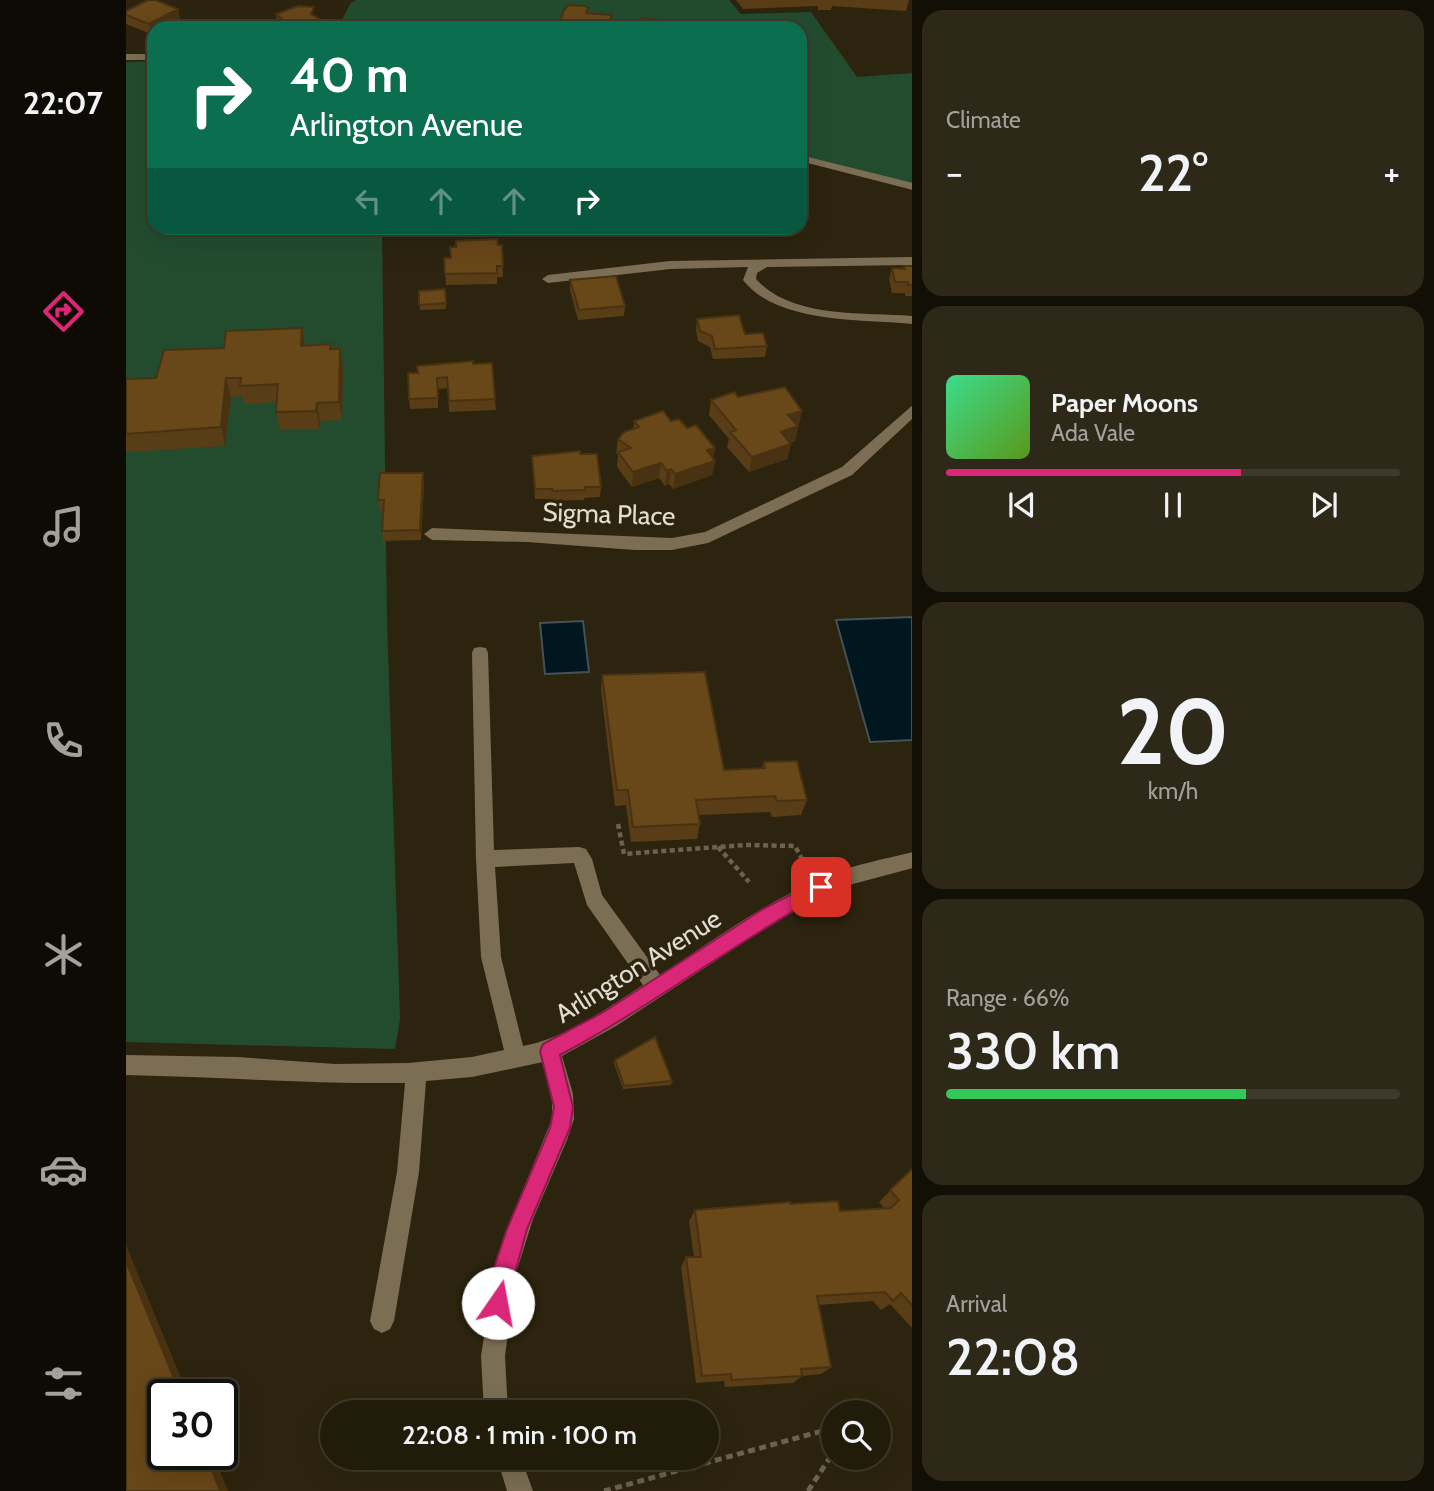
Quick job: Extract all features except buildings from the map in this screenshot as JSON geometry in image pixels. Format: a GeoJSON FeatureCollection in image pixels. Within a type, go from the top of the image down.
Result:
{"type":"FeatureCollection","features":[{"type":"Feature","properties":{"kind":"street"},"geometry":{"type":"LineString","coordinates":[[126,57],[147,57]]}},
{"type":"Feature","properties":{"kind":"street"},"geometry":{"type":"LineString","coordinates":[[807,160],[912,187]]}},
{"type":"Feature","properties":{"kind":"street"},"geometry":{"type":"LineString","coordinates":[[548,279],[670,265],[912,261]]}},
{"type":"Feature","properties":{"kind":"street"},"geometry":{"type":"LineString","coordinates":[[763,264],[751,271],[749,280],[760,295],[778,302],[816,311],[912,320]]}},
{"type":"Feature","properties":{"kind":"street","name":"Sigma Place"},"geometry":{"type":"LineString","coordinates":[[432,534],[527,536],[635,544],[671,544],[708,537],[847,471],[912,410]]}},
{"type":"Feature","properties":{"kind":"street"},"geometry":{"type":"LineString","coordinates":[[480,653],[485,859],[491,957],[516,1058]]}},
{"type":"Feature","properties":{"kind":"street"},"geometry":{"type":"LineString","coordinates":[[485,859],[579,855],[587,867],[589,888],[594,899],[657,988]]}},
{"type":"Feature","properties":{"kind":"street","name":"Arlington Avenue"},"geometry":{"type":"LineString","coordinates":[[126,1065],[238,1067],[335,1074],[416,1073],[472,1067],[550,1051],[609,1019],[769,915],[807,894],[835,881],[912,860]]}},
{"type":"Feature","properties":{"kind":"street"},"geometry":{"type":"LineString","coordinates":[[494,1400],[494,1346],[505,1265],[517,1229],[560,1128],[564,1107],[550,1051]]}},
{"type":"Feature","properties":{"kind":"street"},"geometry":{"type":"LineString","coordinates":[[382,1321],[408,1172],[416,1073]]}},
{"type":"Feature","properties":{"kind":"street"},"geometry":{"type":"LineString","coordinates":[[513,1470],[520,1491]]}},
{"type":"Feature","properties":{"kind":"path"},"geometry":{"type":"LineString","coordinates":[[618,824],[624,854],[718,847],[795,846],[802,859]]}},
{"type":"Feature","properties":{"kind":"path"},"geometry":{"type":"LineString","coordinates":[[718,847],[749,882]]}},
{"type":"Feature","properties":{"kind":"path"},"geometry":{"type":"LineString","coordinates":[[604,1491],[821,1431]]}},
{"type":"Feature","properties":{"kind":"path"},"geometry":{"type":"LineString","coordinates":[[808,1491],[822,1470]]}},
{"type":"Feature","properties":{"kind":"green space"},"geometry":{"type":"Polygon","coordinates":[[[356,0],[729,0],[741,14],[811,12],[857,77],[912,73],[912,187],[807,160],[807,21],[342,21],[350,4],[356,0]]]}},
{"type":"Feature","properties":{"kind":"green space"},"geometry":{"type":"Polygon","coordinates":[[[147,61],[147,235],[382,235],[387,619],[400,1019],[395,1049],[126,1042],[126,62],[147,61]]]}},
{"type":"Feature","properties":{"kind":"water"},"geometry":{"type":"Polygon","coordinates":[[[912,617],[912,740],[870,742],[836,620],[912,617]]]}},
{"type":"Feature","properties":{"kind":"water"},"geometry":{"type":"Polygon","coordinates":[[[583,621],[589,672],[545,674],[540,623],[583,621]]]}},
{"type":"Feature","properties":{"kind":"route"},"geometry":{"type":"LineString","coordinates":[[498,1303],[505,1265],[517,1229],[560,1128],[564,1107],[550,1051],[609,1019],[769,915],[821,887]]}}]}
